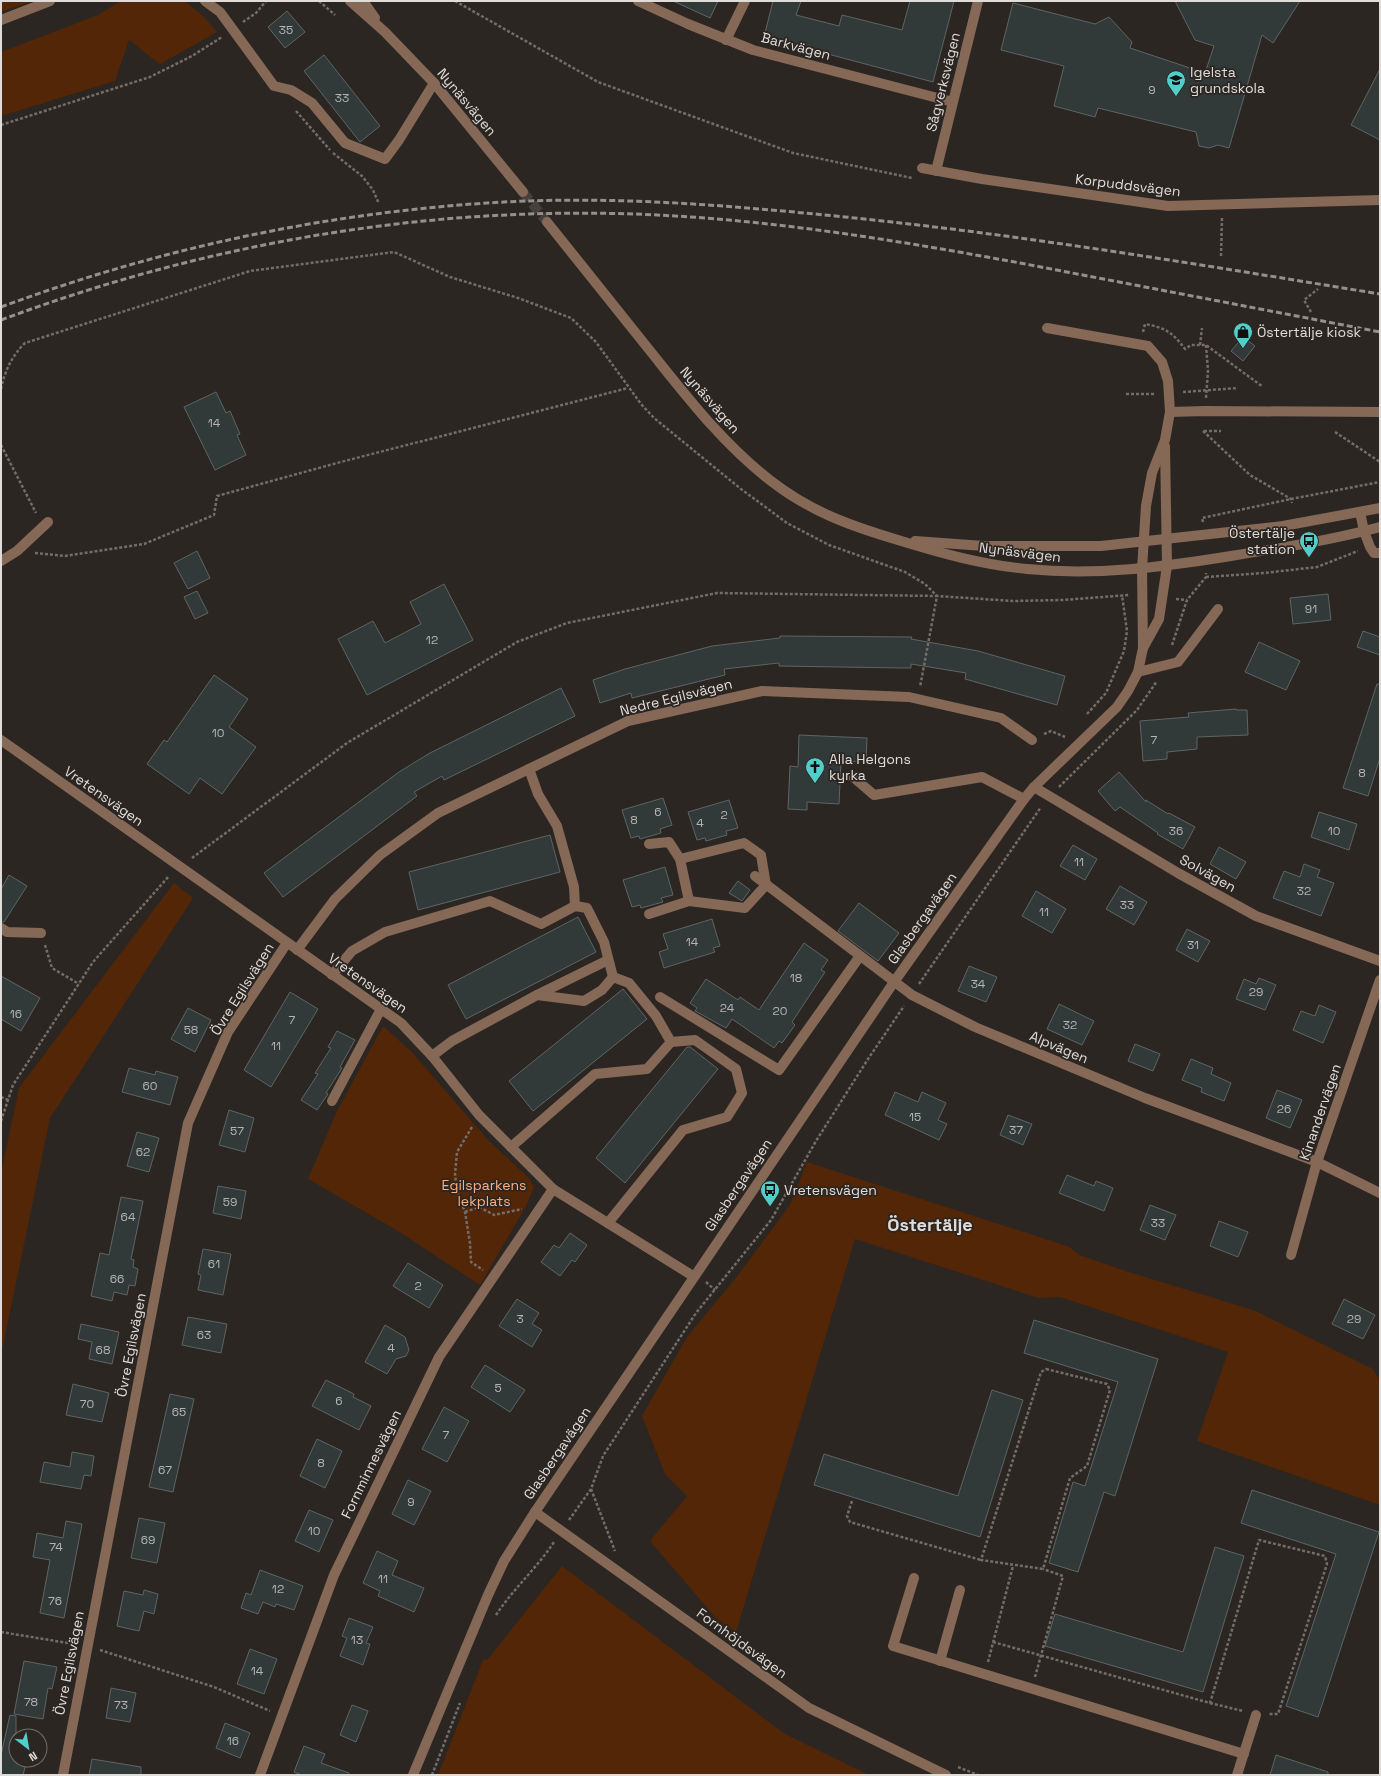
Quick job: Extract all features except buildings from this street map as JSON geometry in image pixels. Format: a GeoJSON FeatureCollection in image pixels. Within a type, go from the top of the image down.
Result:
{"type":"FeatureCollection","features":[{"type":"Feature","properties":{"kind":"street"},"geometry":{"type":"LineString","coordinates":[[1,20],[50,1]]}},
{"type":"Feature","properties":{"kind":"street"},"geometry":{"type":"LineString","coordinates":[[205,1],[220,12],[274,86],[291,90],[312,103],[345,143],[385,159],[400,140],[434,83]]}},
{"type":"Feature","properties":{"kind":"street","name":"Nynäsvägen"},"geometry":{"type":"LineString","coordinates":[[350,1],[385,32],[434,83],[524,192]]}},
{"type":"Feature","properties":{"kind":"street","name":"Nynäsvägen"},"geometry":{"type":"LineString","coordinates":[[363,1],[385,32]]}},
{"type":"Feature","properties":{"kind":"street","name":"Barkvägen"},"geometry":{"type":"LineString","coordinates":[[638,1],[726,40],[753,50],[953,102]]}},
{"type":"Feature","properties":{"kind":"street"},"geometry":{"type":"LineString","coordinates":[[726,40],[745,1]]}},
{"type":"Feature","properties":{"kind":"street","name":"Sågverksvägen"},"geometry":{"type":"LineString","coordinates":[[936,171],[978,1]]}},
{"type":"Feature","properties":{"kind":"street","name":"Korpuddsvägen"},"geometry":{"type":"LineString","coordinates":[[922,168],[1168,206],[1380,200]]}},
{"type":"Feature","properties":{"kind":"street","name":"Nynäsvägen"},"geometry":{"type":"LineString","coordinates":[[547,222],[669,375],[725,440],[748,461],[794,498],[825,516],[857,528],[940,554],[1025,569],[1066,571],[1142,569],[1167,566],[1330,540],[1380,527]]}},
{"type":"Feature","properties":{"kind":"street"},"geometry":{"type":"LineString","coordinates":[[1047,328],[1148,346],[1162,362],[1168,381],[1170,412],[1164,440],[1152,473],[1146,506],[1143,541]]}},
{"type":"Feature","properties":{"kind":"street"},"geometry":{"type":"LineString","coordinates":[[1170,412],[1205,410],[1380,412]]}},
{"type":"Feature","properties":{"kind":"street"},"geometry":{"type":"LineString","coordinates":[[1164,440],[1168,538]]}},
{"type":"Feature","properties":{"kind":"street","name":"Nynäsvägen"},"geometry":{"type":"LineString","coordinates":[[897,540],[984,546],[1101,546],[1283,526],[1380,508]]}},
{"type":"Feature","properties":{"kind":"street"},"geometry":{"type":"LineString","coordinates":[[1360,512],[1364,531],[1370,548],[1374,553],[1380,553]]}},
{"type":"Feature","properties":{"kind":"street"},"geometry":{"type":"LineString","coordinates":[[1,561],[17,551],[48,522]]}},
{"type":"Feature","properties":{"kind":"street","name":"Glasbergavägen"},"geometry":{"type":"LineString","coordinates":[[1143,648],[1159,619],[1167,566],[1168,538]]}},
{"type":"Feature","properties":{"kind":"street","name":"Glasbergavägen"},"geometry":{"type":"LineString","coordinates":[[413,1775],[488,1595],[504,1561],[535,1512],[693,1276],[894,982],[1024,799],[1034,787],[1117,707],[1128,691],[1138,672],[1143,648],[1143,541]]}},
{"type":"Feature","properties":{"kind":"street"},"geometry":{"type":"LineString","coordinates":[[1138,672],[1178,662],[1218,609]]}},
{"type":"Feature","properties":{"kind":"street","name":"Nedre Egilsvägen"},"geometry":{"type":"LineString","coordinates":[[297,950],[335,899],[380,855],[438,813],[628,721],[762,691],[917,698],[1001,718],[1032,740]]}},
{"type":"Feature","properties":{"kind":"street","name":"Vretensvägen"},"geometry":{"type":"LineString","coordinates":[[1,740],[332,975],[401,1022],[432,1056],[479,1115],[553,1189],[693,1276]]}},
{"type":"Feature","properties":{"kind":"street"},"geometry":{"type":"LineString","coordinates":[[529,769],[538,794],[557,826],[574,887],[575,906]]}},
{"type":"Feature","properties":{"kind":"street"},"geometry":{"type":"LineString","coordinates":[[852,776],[874,795],[982,777],[1024,799]]}},
{"type":"Feature","properties":{"kind":"street","name":"Solvägen"},"geometry":{"type":"LineString","coordinates":[[1034,787],[1178,873],[1256,916],[1380,961]]}},
{"type":"Feature","properties":{"kind":"street"},"geometry":{"type":"LineString","coordinates":[[649,844],[669,842],[680,859],[689,901]]}},
{"type":"Feature","properties":{"kind":"street"},"geometry":{"type":"LineString","coordinates":[[649,914],[689,901],[744,908],[766,884],[761,855],[744,843],[680,859]]}},
{"type":"Feature","properties":{"kind":"street","name":"Alpvägen"},"geometry":{"type":"LineString","coordinates":[[754,876],[912,995],[975,1027],[1145,1098],[1317,1162],[1380,1193]]}},
{"type":"Feature","properties":{"kind":"street"},"geometry":{"type":"LineString","coordinates":[[332,975],[352,951],[385,932],[490,901],[541,924],[575,906],[587,908],[604,942],[612,977]]}},
{"type":"Feature","properties":{"kind":"street"},"geometry":{"type":"LineString","coordinates":[[1,928],[7,932],[41,933]]}},
{"type":"Feature","properties":{"kind":"street","name":"Övre Egilsvägen"},"geometry":{"type":"LineString","coordinates":[[63,1775],[86,1646],[188,1123],[228,1032],[287,943]]}},
{"type":"Feature","properties":{"kind":"street"},"geometry":{"type":"LineString","coordinates":[[660,997],[779,1070],[860,956]]}},
{"type":"Feature","properties":{"kind":"street"},"geometry":{"type":"LineString","coordinates":[[432,1056],[452,1041],[537,995],[608,960]]}},
{"type":"Feature","properties":{"kind":"street"},"geometry":{"type":"LineString","coordinates":[[537,995],[584,1001],[602,990],[612,977]]}},
{"type":"Feature","properties":{"kind":"street"},"geometry":{"type":"LineString","coordinates":[[612,977],[629,983],[656,1016],[671,1042]]}},
{"type":"Feature","properties":{"kind":"street","name":"Kinandervägen"},"geometry":{"type":"LineString","coordinates":[[1291,1255],[1317,1162],[1380,980]]}},
{"type":"Feature","properties":{"kind":"street"},"geometry":{"type":"LineString","coordinates":[[332,1101],[381,1009]]}},
{"type":"Feature","properties":{"kind":"street"},"geometry":{"type":"LineString","coordinates":[[511,1147],[595,1074],[647,1069],[671,1042],[694,1040],[736,1069],[742,1093],[728,1117],[682,1130],[608,1223]]}},
{"type":"Feature","properties":{"kind":"street","name":"Fornminnesvägen"},"geometry":{"type":"LineString","coordinates":[[260,1775],[337,1568],[439,1357],[553,1189]]}},
{"type":"Feature","properties":{"kind":"street","name":"Fornhöjdsvägen"},"geometry":{"type":"LineString","coordinates":[[535,1512],[809,1708],[946,1775]]}},
{"type":"Feature","properties":{"kind":"street"},"geometry":{"type":"LineString","coordinates":[[914,1578],[894,1646],[1244,1754]]}},
{"type":"Feature","properties":{"kind":"street"},"geometry":{"type":"LineString","coordinates":[[940,1661],[960,1590]]}},
{"type":"Feature","properties":{"kind":"street"},"geometry":{"type":"LineString","coordinates":[[1238,1775],[1256,1715]]}},
{"type":"Feature","properties":{"kind":"path"},"geometry":{"type":"LineString","coordinates":[[1,125],[150,77],[192,56],[233,30],[256,13],[266,1]]}},
{"type":"Feature","properties":{"kind":"path"},"geometry":{"type":"LineString","coordinates":[[319,1],[335,15]]}},
{"type":"Feature","properties":{"kind":"path"},"geometry":{"type":"LineString","coordinates":[[455,1],[598,82],[793,154],[920,179],[922,168]]}},
{"type":"Feature","properties":{"kind":"path"},"geometry":{"type":"LineString","coordinates":[[1221,256],[1222,205]]}},
{"type":"Feature","properties":{"kind":"path"},"geometry":{"type":"LineString","coordinates":[[1,389],[4,376],[13,355],[25,342],[250,271],[394,252]]}},
{"type":"Feature","properties":{"kind":"path"},"geometry":{"type":"LineString","coordinates":[[1311,312],[1304,300],[1318,289]]}},
{"type":"Feature","properties":{"kind":"path"},"geometry":{"type":"LineString","coordinates":[[1140,344],[1145,324],[1160,327],[1170,332],[1185,349],[1191,345],[1206,345],[1263,387]]}},
{"type":"Feature","properties":{"kind":"path"},"geometry":{"type":"LineString","coordinates":[[1200,345],[1202,328]]}},
{"type":"Feature","properties":{"kind":"path"},"geometry":{"type":"LineString","coordinates":[[1203,430],[1208,371],[1206,345]]}},
{"type":"Feature","properties":{"kind":"path"},"geometry":{"type":"LineString","coordinates":[[17,551],[65,556],[144,544],[214,515],[217,496],[337,463],[628,388]]}},
{"type":"Feature","properties":{"kind":"path"},"geometry":{"type":"LineString","coordinates":[[1203,430],[1221,431]]}},
{"type":"Feature","properties":{"kind":"path"},"geometry":{"type":"LineString","coordinates":[[1203,430],[1250,475],[1291,499],[1292,503]]}},
{"type":"Feature","properties":{"kind":"path"},"geometry":{"type":"LineString","coordinates":[[1335,432],[1380,462]]}},
{"type":"Feature","properties":{"kind":"path"},"geometry":{"type":"LineString","coordinates":[[1,445],[35,512],[48,522]]}},
{"type":"Feature","properties":{"kind":"path"},"geometry":{"type":"LineString","coordinates":[[1202,518],[1380,482]]}},
{"type":"Feature","properties":{"kind":"path"},"geometry":{"type":"LineString","coordinates":[[493,1620],[508,1597],[546,1554],[591,1489],[603,1456],[696,1313],[771,1220],[816,1141],[868,1059],[1035,814],[1050,796],[1137,710],[1156,683],[1164,666],[1187,600],[1206,577],[1264,573],[1317,567],[1370,548]]}},
{"type":"Feature","properties":{"kind":"path"},"geometry":{"type":"LineString","coordinates":[[1,1121],[13,1085],[93,962],[166,878],[347,743],[517,642],[567,623],[717,594],[937,596],[917,698]]}},
{"type":"Feature","properties":{"kind":"path"},"geometry":{"type":"LineString","coordinates":[[1086,715],[1106,693],[1124,651],[1127,631],[1122,595]]}},
{"type":"Feature","properties":{"kind":"path"},"geometry":{"type":"LineString","coordinates":[[1032,740],[1051,731],[1065,738]]}},
{"type":"Feature","properties":{"kind":"path"},"geometry":{"type":"LineString","coordinates":[[1059,743],[1068,734]]}},
{"type":"Feature","properties":{"kind":"path"},"geometry":{"type":"LineString","coordinates":[[41,933],[52,968],[79,984]]}},
{"type":"Feature","properties":{"kind":"path"},"geometry":{"type":"LineString","coordinates":[[1,1097],[8,1100]]}},
{"type":"Feature","properties":{"kind":"path"},"geometry":{"type":"LineString","coordinates":[[479,1115],[457,1152],[455,1174],[457,1192],[465,1212],[470,1243],[471,1262],[493,1277]]}},
{"type":"Feature","properties":{"kind":"path"},"geometry":{"type":"LineString","coordinates":[[465,1212],[480,1207],[494,1215],[527,1208],[536,1214]]}},
{"type":"Feature","properties":{"kind":"path"},"geometry":{"type":"LineString","coordinates":[[981,1560],[1040,1372],[1046,1369],[1106,1384],[1110,1390],[1087,1466],[1070,1478],[1043,1569]]}},
{"type":"Feature","properties":{"kind":"path"},"geometry":{"type":"LineString","coordinates":[[591,1489],[616,1554]]}},
{"type":"Feature","properties":{"kind":"path"},"geometry":{"type":"LineString","coordinates":[[852,1501],[847,1516],[850,1522],[981,1560],[1014,1566],[984,1674]]}},
{"type":"Feature","properties":{"kind":"path"},"geometry":{"type":"LineString","coordinates":[[993,1642],[1210,1703],[1256,1715],[1278,1714],[1327,1564],[1325,1556],[1260,1540],[1210,1703]]}},
{"type":"Feature","properties":{"kind":"path"},"geometry":{"type":"LineString","coordinates":[[981,1560],[1043,1569],[1063,1576],[1032,1689]]}},
{"type":"Feature","properties":{"kind":"path"},"geometry":{"type":"LineString","coordinates":[[1,1632],[86,1646],[214,1687],[282,1716]]}},
{"type":"Feature","properties":{"kind":"path"},"geometry":{"type":"LineString","coordinates":[[432,1775],[461,1701]]}},
{"type":"Feature","properties":{"kind":"path"},"geometry":{"type":"LineString","coordinates":[[954,1766],[978,1775]]}},
{"type":"Feature","properties":{"kind":"green space"},"geometry":{"type":"Polygon","coordinates":[[[1,1],[32,1],[1,12],[1,1]]]}},
{"type":"Feature","properties":{"kind":"green space"},"geometry":{"type":"Polygon","coordinates":[[[121,1],[185,1],[203,16],[217,32],[160,64],[129,40],[115,81],[1,116],[1,52],[98,15],[121,1]]]}},
{"type":"Feature","properties":{"kind":"green space"},"geometry":{"type":"Polygon","coordinates":[[[174,883],[193,898],[50,1118],[1,1356],[1,1173],[19,1088],[174,883]]]}},
{"type":"Feature","properties":{"kind":"green space","name":"Egilsparkens lekplats"},"geometry":{"type":"Polygon","coordinates":[[[383,1026],[412,1052],[488,1140],[529,1178],[534,1187],[526,1206],[480,1285],[398,1231],[308,1179],[336,1113],[383,1026]]]}},
{"type":"Feature","properties":{"kind":"green space"},"geometry":{"type":"Polygon","coordinates":[[[807,1162],[1070,1247],[1079,1255],[1129,1272],[1253,1310],[1373,1369],[1380,1380],[1380,1505],[1197,1441],[1228,1352],[1060,1297],[1039,1298],[855,1239],[736,1632],[716,1618],[650,1541],[687,1496],[665,1474],[642,1416],[687,1337],[735,1279],[790,1205],[807,1162]]]}},
{"type":"Feature","properties":{"kind":"green space"},"geometry":{"type":"Polygon","coordinates":[[[562,1566],[785,1734],[869,1775],[438,1775],[483,1660],[488,1659],[562,1566]]]}},
{"type":"Feature","properties":{"kind":"tunnel"},"geometry":{"type":"LineString","coordinates":[[523,192],[547,222]]}},
{"type":"Feature","properties":{"kind":"railway"},"geometry":{"type":"LineString","coordinates":[[1,307],[60,286],[120,268],[240,237],[301,225],[425,208],[487,203],[577,200],[666,202],[711,205],[912,224],[1113,251],[1380,294]]}},
{"type":"Feature","properties":{"kind":"railway"},"geometry":{"type":"LineString","coordinates":[[1,320],[80,293],[160,269],[242,250],[324,234],[407,223],[490,216],[573,213],[657,215],[703,218],[840,233],[1020,263],[1380,332]]}},
{"type":"Feature","properties":{"kind":"place","name":"Igelsta grundskola"},"geometry":{"type":"Point","coordinates":[1176,97]}},
{"type":"Feature","properties":{"kind":"place","name":"Östertälje kiosk"},"geometry":{"type":"Point","coordinates":[1243,349]}},
{"type":"Feature","properties":{"kind":"place","name":"Östertälje station"},"geometry":{"type":"Point","coordinates":[1309,558]}},
{"type":"Feature","properties":{"kind":"place","name":"Alla Helgons kyrka"},"geometry":{"type":"Point","coordinates":[815,784]}},
{"type":"Feature","properties":{"kind":"place","name":"Vretensvägen"},"geometry":{"type":"Point","coordinates":[770,1207]}},
{"type":"Feature","properties":{"kind":"district","name":"Östertälje"},"geometry":{"type":"Point","coordinates":[930,1224]}}]}
